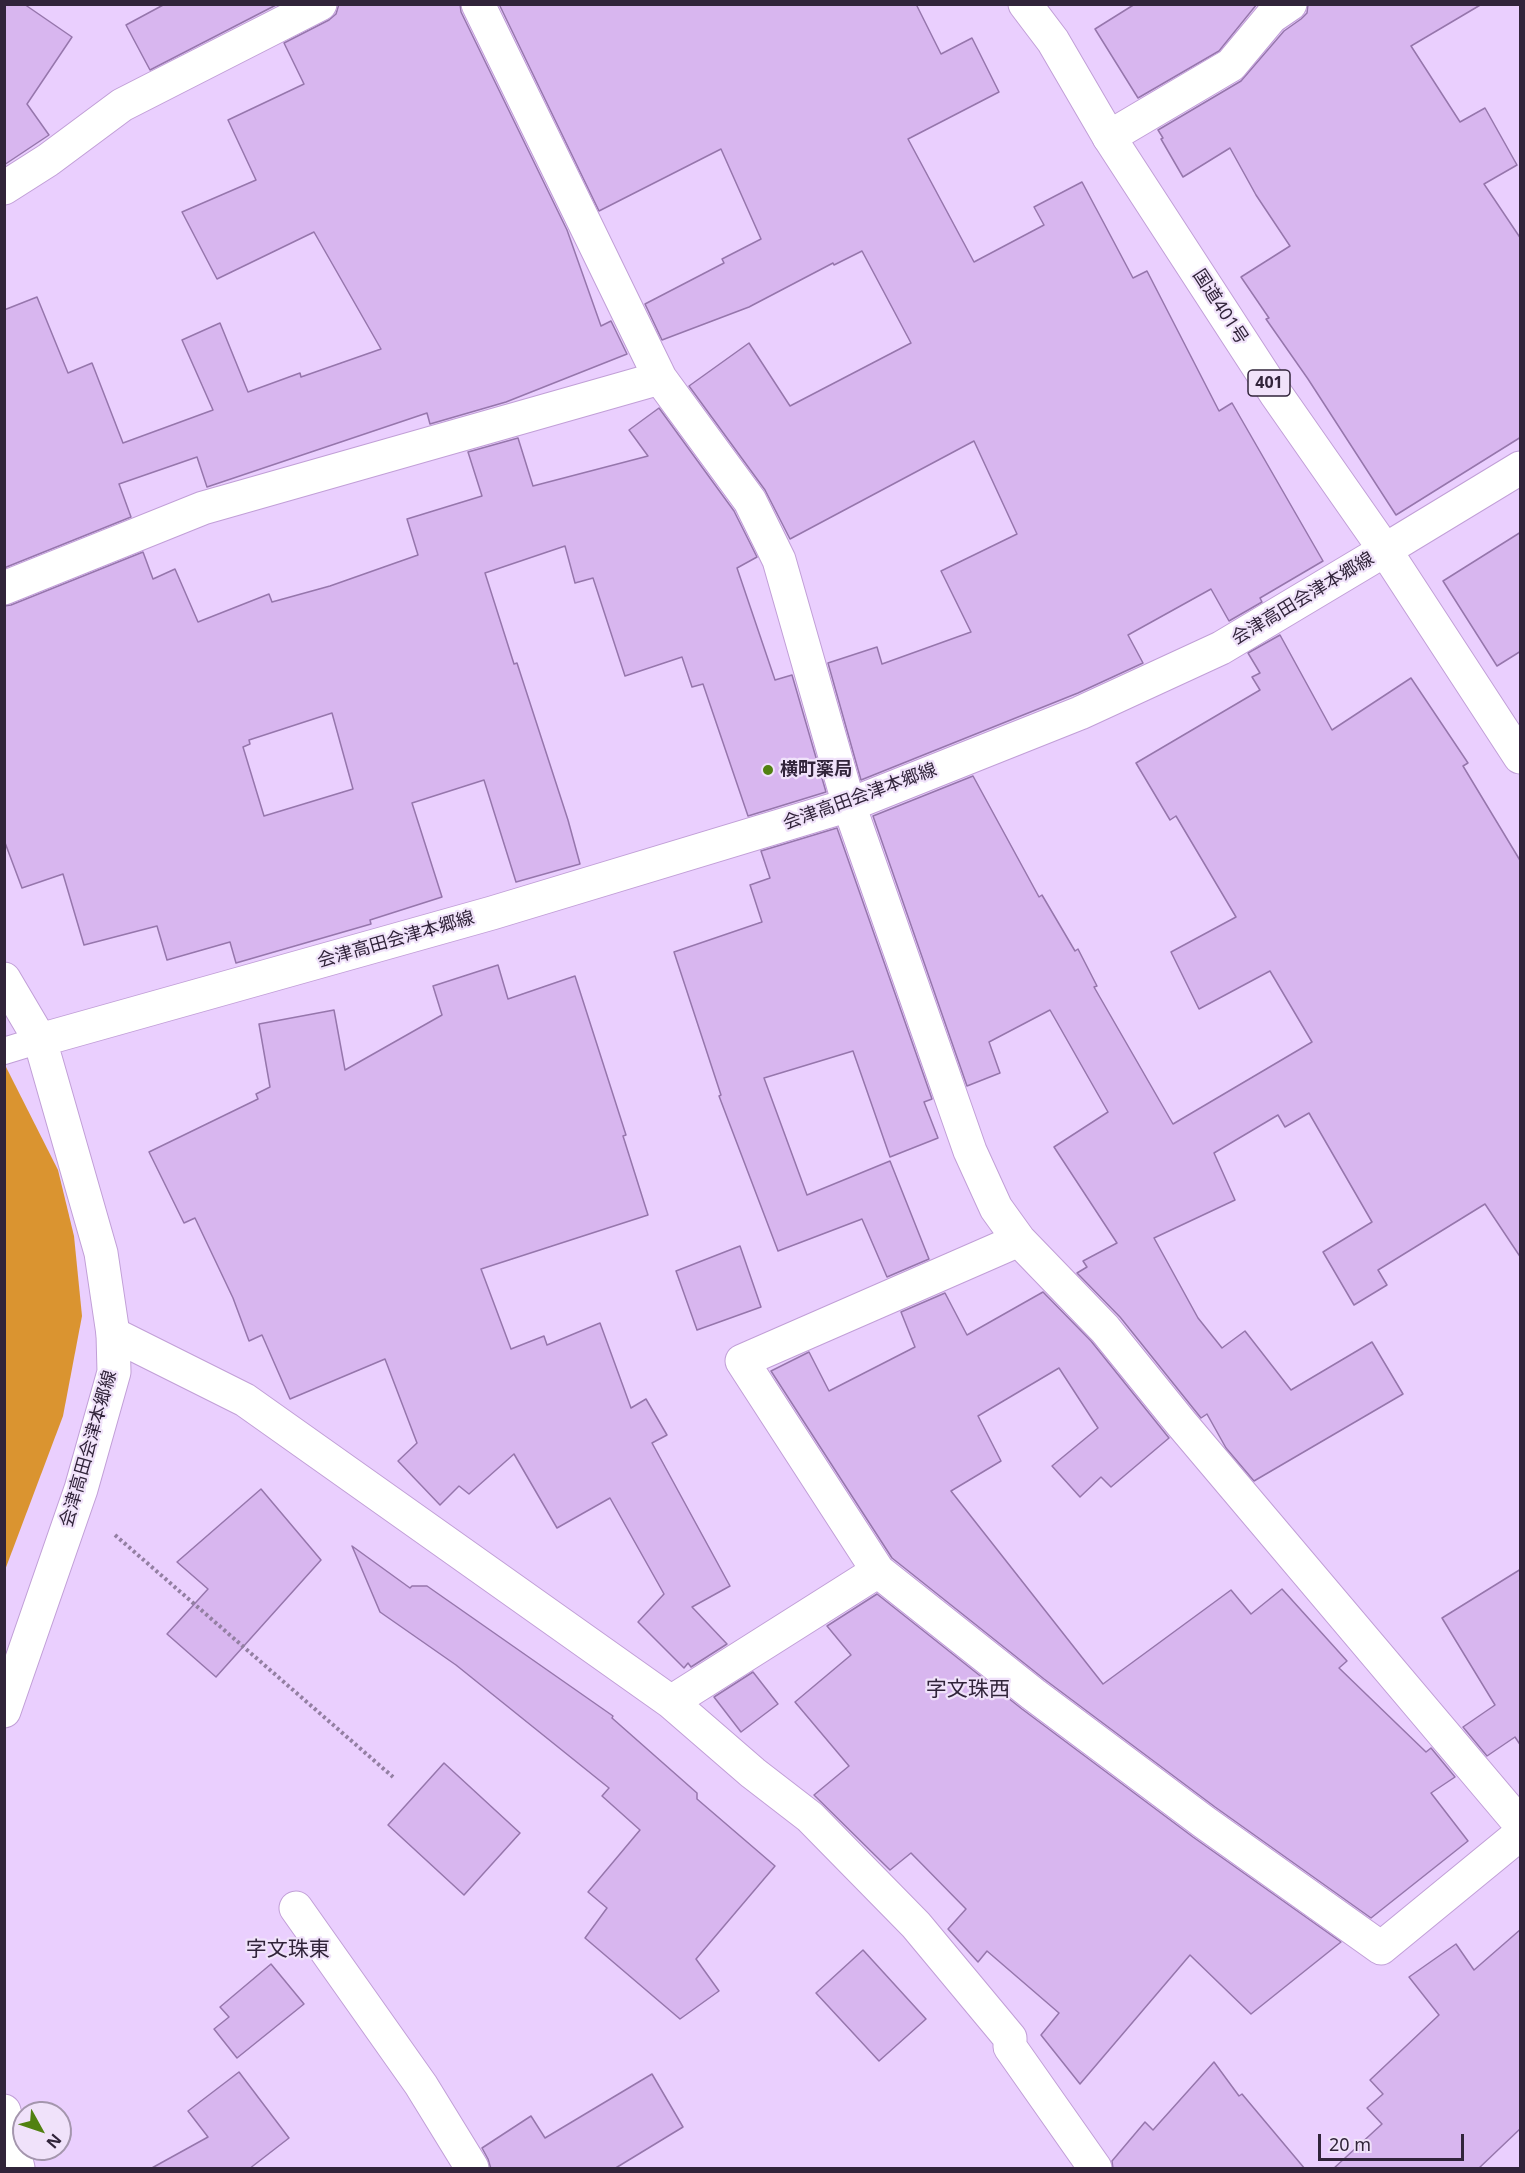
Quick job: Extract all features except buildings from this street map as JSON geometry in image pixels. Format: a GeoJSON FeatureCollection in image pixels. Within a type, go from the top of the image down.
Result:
{"type":"FeatureCollection","features":[{"type":"Feature","properties":{"kind":"main road"},"geometry":{"type":"LineString","coordinates":[[4,188],[48,160],[122,105],[320,4]]}},
{"type":"Feature","properties":{"kind":"main road"},"geometry":{"type":"LineString","coordinates":[[478,4],[660,378],[750,501],[779,560],[849,805],[970,1151],[996,1208],[1019,1240],[1105,1329],[1181,1423],[1521,1824]]}},
{"type":"Feature","properties":{"kind":"main road","name":"国道401号"},"geometry":{"type":"LineString","coordinates":[[1025,4],[1053,41],[1109,137],[1276,394],[1385,550],[1521,757]]}},
{"type":"Feature","properties":{"kind":"main road"},"geometry":{"type":"LineString","coordinates":[[1109,137],[1231,65],[1271,17],[1290,4]]}},
{"type":"Feature","properties":{"kind":"main road"},"geometry":{"type":"LineString","coordinates":[[4,588],[202,508],[660,378]]}},
{"type":"Feature","properties":{"kind":"main road","name":"会津高田会津本郷線"},"geometry":{"type":"LineString","coordinates":[[4,1711],[81,1489],[114,1372],[113,1334],[101,1253],[40,1040],[492,913],[849,805],[1080,713],[1221,648],[1521,468]]}},
{"type":"Feature","properties":{"kind":"main road"},"geometry":{"type":"LineString","coordinates":[[4,979],[40,1040]]}},
{"type":"Feature","properties":{"kind":"main road"},"geometry":{"type":"LineString","coordinates":[[1019,1240],[742,1361],[878,1571],[1034,1694],[1185,1808],[1381,1948],[1521,1834]]}},
{"type":"Feature","properties":{"kind":"main road"},"geometry":{"type":"LineString","coordinates":[[113,1334],[245,1400],[671,1702],[753,1773],[810,1817],[916,1925],[1010,2038],[1010,2047],[1095,2169]]}},
{"type":"Feature","properties":{"kind":"main road"},"geometry":{"type":"LineString","coordinates":[[671,1702],[878,1571]]}},
{"type":"Feature","properties":{"kind":"main road"},"geometry":{"type":"LineString","coordinates":[[296,1908],[421,2085],[472,2169]]}},
{"type":"Feature","properties":{"kind":"main road"},"geometry":{"type":"LineString","coordinates":[[4,2111],[18,2169]]}},
{"type":"Feature","properties":{"kind":"lane"},"geometry":{"type":"LineString","coordinates":[[4,1051],[40,1040]]}},
{"type":"Feature","properties":{"kind":"path"},"geometry":{"type":"LineString","coordinates":[[115,1535],[393,1777]]}},
{"type":"Feature","properties":{"kind":"shaded area"},"geometry":{"type":"Polygon","coordinates":[[[5,1065],[58,1170],[74,1236],[82,1316],[63,1416],[5,1570],[5,1065]]]}},
{"type":"Feature","properties":{"kind":"place","name":"横町薬局"},"geometry":{"type":"Point","coordinates":[768,770]}},
{"type":"Feature","properties":{"kind":"district","name":"字文珠西"},"geometry":{"type":"Point","coordinates":[968,1690]}},
{"type":"Feature","properties":{"kind":"district","name":"字文珠東"},"geometry":{"type":"Point","coordinates":[288,1950]}}]}
